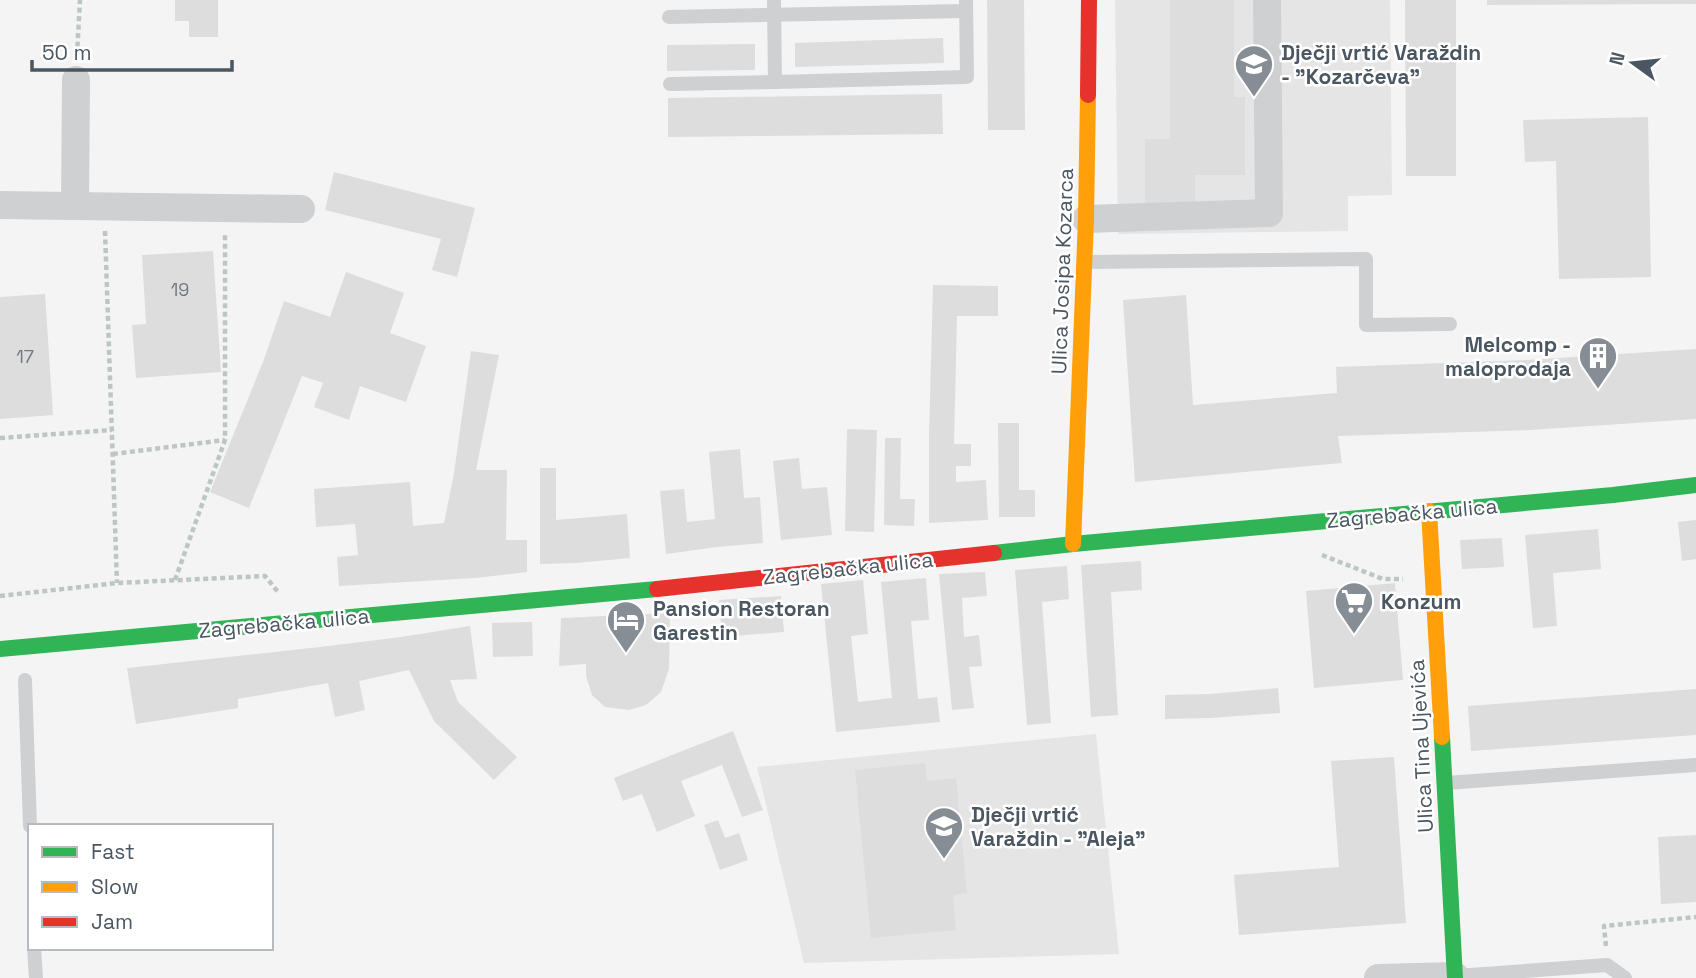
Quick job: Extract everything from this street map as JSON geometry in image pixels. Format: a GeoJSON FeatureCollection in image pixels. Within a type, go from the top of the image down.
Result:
{"type":"FeatureCollection","features":[{"type":"Feature","properties":{"kind":"street","name":"Ulica Josipa Kozarca"},"geometry":{"type":"LineString","coordinates":[[1073,544],[1086,219],[1089,0]]}},
{"type":"Feature","properties":{"kind":"street"},"geometry":{"type":"LineString","coordinates":[[1086,219],[1269,214],[1267,0]]}},
{"type":"Feature","properties":{"kind":"street"},"geometry":{"type":"LineString","coordinates":[[75,206],[76,80]]}},
{"type":"Feature","properties":{"kind":"street"},"geometry":{"type":"LineString","coordinates":[[0,205],[301,209]]}},
{"type":"Feature","properties":{"kind":"street","name":"Zagrebačka ulica"},"geometry":{"type":"LineString","coordinates":[[0,649],[679,587],[1073,544],[1613,495],[1696,485]]}},
{"type":"Feature","properties":{"kind":"street","name":"Ulica Tina Ujevića"},"geometry":{"type":"LineString","coordinates":[[1429,511],[1455,977]]}},
{"type":"Feature","properties":{"kind":"street"},"geometry":{"type":"LineString","coordinates":[[1378,978],[1455,977]]}},
{"type":"Feature","properties":{"kind":"lane"},"geometry":{"type":"LineString","coordinates":[[669,18],[774,7],[966,5],[967,77],[670,84]]}},
{"type":"Feature","properties":{"kind":"lane"},"geometry":{"type":"LineString","coordinates":[[774,7],[775,82]]}},
{"type":"Feature","properties":{"kind":"lane"},"geometry":{"type":"LineString","coordinates":[[1084,262],[1366,259],[1366,325],[1450,324]]}},
{"type":"Feature","properties":{"kind":"lane"},"geometry":{"type":"LineString","coordinates":[[25,680],[30,824]]}},
{"type":"Feature","properties":{"kind":"lane"},"geometry":{"type":"LineString","coordinates":[[1445,783],[1696,765]]}},
{"type":"Feature","properties":{"kind":"lane"},"geometry":{"type":"LineString","coordinates":[[34,950],[36,978]]}},
{"type":"Feature","properties":{"kind":"lane"},"geometry":{"type":"LineString","coordinates":[[1455,977],[1607,965],[1625,978]]}},
{"type":"Feature","properties":{"kind":"path"},"geometry":{"type":"LineString","coordinates":[[76,80],[80,0]]}},
{"type":"Feature","properties":{"kind":"path"},"geometry":{"type":"LineString","coordinates":[[104,206],[117,583]]}},
{"type":"Feature","properties":{"kind":"path"},"geometry":{"type":"LineString","coordinates":[[175,580],[225,440],[224,208]]}},
{"type":"Feature","properties":{"kind":"path"},"geometry":{"type":"LineString","coordinates":[[0,438],[112,430]]}},
{"type":"Feature","properties":{"kind":"path"},"geometry":{"type":"LineString","coordinates":[[113,454],[225,440]]}},
{"type":"Feature","properties":{"kind":"path"},"geometry":{"type":"LineString","coordinates":[[1312,551],[1383,579],[1433,578]]}},
{"type":"Feature","properties":{"kind":"path"},"geometry":{"type":"LineString","coordinates":[[0,597],[117,583],[265,576],[304,622]]}},
{"type":"Feature","properties":{"kind":"path"},"geometry":{"type":"LineString","coordinates":[[1607,965],[1604,926],[1696,917]]}},
{"type":"Feature","properties":{"kind":"shaded area","name":"Dječji vrtić Varaždin - \"Kozarčeva\""},"geometry":{"type":"Polygon","coordinates":[[[1115,0],[1390,0],[1392,195],[1348,196],[1348,231],[1118,234],[1115,0]]]}},
{"type":"Feature","properties":{"kind":"shaded area","name":"Dječji vrtić Varaždin - \"Aleja\""},"geometry":{"type":"Polygon","coordinates":[[[1096,734],[1119,954],[804,963],[757,767],[1096,734]]]}},
{"type":"Feature","properties":{"kind":"building"},"geometry":{"type":"Polygon","coordinates":[[[175,0],[218,0],[218,37],[189,37],[189,21],[175,21],[175,0]]]}},
{"type":"Feature","properties":{"kind":"building"},"geometry":{"type":"Polygon","coordinates":[[[987,0],[1024,0],[1025,130],[988,130],[987,0]]]}},
{"type":"Feature","properties":{"kind":"building"},"geometry":{"type":"Polygon","coordinates":[[[1170,0],[1234,0],[1234,97],[1245,97],[1245,175],[1195,175],[1195,208],[1145,208],[1145,139],[1170,139],[1170,0]]]}},
{"type":"Feature","properties":{"kind":"building"},"geometry":{"type":"Polygon","coordinates":[[[1405,0],[1456,0],[1456,176],[1406,176],[1405,0]]]}},
{"type":"Feature","properties":{"kind":"building"},"geometry":{"type":"Polygon","coordinates":[[[1487,0],[1696,0],[1696,4],[1487,5],[1487,0]]]}},
{"type":"Feature","properties":{"kind":"building"},"geometry":{"type":"Polygon","coordinates":[[[943,38],[944,63],[795,67],[795,43],[943,38]]]}},
{"type":"Feature","properties":{"kind":"building"},"geometry":{"type":"Polygon","coordinates":[[[755,44],[755,70],[667,71],[667,45],[755,44]]]}},
{"type":"Feature","properties":{"kind":"building"},"geometry":{"type":"Polygon","coordinates":[[[942,94],[943,134],[668,137],[668,98],[942,94]]]}},
{"type":"Feature","properties":{"kind":"building"},"geometry":{"type":"Polygon","coordinates":[[[1648,117],[1651,277],[1559,279],[1556,161],[1525,162],[1523,120],[1648,117]]]}},
{"type":"Feature","properties":{"kind":"building"},"geometry":{"type":"Polygon","coordinates":[[[334,172],[475,208],[457,277],[432,270],[441,239],[325,210],[334,172]]]}},
{"type":"Feature","properties":{"kind":"building"},"geometry":{"type":"Polygon","coordinates":[[[213,251],[221,372],[136,378],[132,325],[146,324],[142,255],[213,251]]]}},
{"type":"Feature","properties":{"kind":"building"},"geometry":{"type":"Polygon","coordinates":[[[346,272],[404,293],[390,333],[426,346],[406,402],[360,386],[349,420],[314,407],[323,383],[302,376],[249,508],[210,492],[263,362],[284,301],[330,317],[346,272]]]}},
{"type":"Feature","properties":{"kind":"building"},"geometry":{"type":"Polygon","coordinates":[[[933,285],[998,286],[998,316],[957,316],[954,444],[971,444],[971,466],[956,466],[956,482],[986,480],[988,520],[929,523],[933,285]]]}},
{"type":"Feature","properties":{"kind":"building"},"geometry":{"type":"Polygon","coordinates":[[[45,294],[53,415],[0,419],[0,297],[45,294]]]}},
{"type":"Feature","properties":{"kind":"building"},"geometry":{"type":"Polygon","coordinates":[[[1186,295],[1193,405],[1337,393],[1336,367],[1526,360],[1696,349],[1696,419],[1530,430],[1338,436],[1342,463],[1135,482],[1123,300],[1186,295]]]}},
{"type":"Feature","properties":{"kind":"building"},"geometry":{"type":"Polygon","coordinates":[[[471,351],[499,355],[476,470],[507,470],[506,540],[527,540],[527,572],[475,578],[339,586],[337,557],[358,555],[355,524],[316,527],[314,489],[410,482],[413,526],[444,523],[454,473],[471,351]]]}},
{"type":"Feature","properties":{"kind":"building"},"geometry":{"type":"Polygon","coordinates":[[[998,423],[1019,423],[1019,490],[1035,490],[1035,517],[999,517],[998,423]]]}},
{"type":"Feature","properties":{"kind":"building"},"geometry":{"type":"Polygon","coordinates":[[[847,429],[877,430],[874,532],[845,531],[847,429]]]}},
{"type":"Feature","properties":{"kind":"building"},"geometry":{"type":"Polygon","coordinates":[[[885,438],[901,438],[900,499],[915,499],[914,526],[884,525],[885,438]]]}},
{"type":"Feature","properties":{"kind":"building"},"geometry":{"type":"Polygon","coordinates":[[[740,449],[744,498],[760,497],[763,543],[666,554],[660,491],[684,489],[687,522],[715,519],[709,452],[740,449]]]}},
{"type":"Feature","properties":{"kind":"building"},"geometry":{"type":"Polygon","coordinates":[[[799,458],[802,489],[827,487],[832,535],[781,540],[773,461],[799,458]]]}},
{"type":"Feature","properties":{"kind":"building"},"geometry":{"type":"Polygon","coordinates":[[[540,468],[556,468],[556,520],[627,514],[630,558],[540,564],[540,468]]]}},
{"type":"Feature","properties":{"kind":"building"},"geometry":{"type":"Polygon","coordinates":[[[1696,520],[1696,559],[1682,561],[1678,522],[1696,520]]]}},
{"type":"Feature","properties":{"kind":"building"},"geometry":{"type":"Polygon","coordinates":[[[1598,529],[1601,569],[1553,573],[1557,626],[1533,628],[1525,535],[1598,529]]]}},
{"type":"Feature","properties":{"kind":"building"},"geometry":{"type":"Polygon","coordinates":[[[1502,538],[1504,567],[1462,569],[1460,540],[1502,538]]]}},
{"type":"Feature","properties":{"kind":"building"},"geometry":{"type":"Polygon","coordinates":[[[1141,561],[1142,590],[1111,592],[1118,715],[1091,717],[1081,565],[1141,561]]]}},
{"type":"Feature","properties":{"kind":"building"},"geometry":{"type":"Polygon","coordinates":[[[1067,566],[1069,599],[1042,602],[1051,723],[1027,725],[1015,570],[1067,566]]]}},
{"type":"Feature","properties":{"kind":"building"},"geometry":{"type":"Polygon","coordinates":[[[985,572],[987,596],[962,598],[964,637],[979,635],[982,666],[969,667],[974,708],[952,710],[939,574],[985,572]]]}},
{"type":"Feature","properties":{"kind":"building"},"geometry":{"type":"Polygon","coordinates":[[[926,578],[929,620],[911,621],[918,699],[937,697],[940,722],[836,732],[821,584],[863,580],[868,634],[851,636],[858,702],[892,698],[881,582],[926,578]]]}},
{"type":"Feature","properties":{"kind":"building","name":"Konzum"},"geometry":{"type":"Polygon","coordinates":[[[1395,583],[1403,680],[1314,688],[1306,591],[1395,583]]]}},
{"type":"Feature","properties":{"kind":"building"},"geometry":{"type":"Polygon","coordinates":[[[781,596],[784,632],[722,637],[719,600],[781,596]]]}},
{"type":"Feature","properties":{"kind":"building"},"geometry":{"type":"Polygon","coordinates":[[[670,613],[669,669],[661,692],[646,705],[629,710],[605,707],[592,695],[586,676],[586,664],[559,666],[561,618],[670,613]]]}},
{"type":"Feature","properties":{"kind":"building"},"geometry":{"type":"Polygon","coordinates":[[[532,622],[533,656],[493,657],[492,623],[532,622]]]}},
{"type":"Feature","properties":{"kind":"building"},"geometry":{"type":"Polygon","coordinates":[[[470,626],[477,679],[450,680],[458,702],[517,757],[494,780],[434,721],[409,670],[359,681],[365,710],[335,717],[328,683],[238,699],[238,708],[136,724],[127,668],[320,647],[470,626]]]}},
{"type":"Feature","properties":{"kind":"building"},"geometry":{"type":"Polygon","coordinates":[[[1278,688],[1280,713],[1165,719],[1165,695],[1278,688]]]}},
{"type":"Feature","properties":{"kind":"building"},"geometry":{"type":"Polygon","coordinates":[[[1696,689],[1696,735],[1471,751],[1468,706],[1696,689]]]}},
{"type":"Feature","properties":{"kind":"building"},"geometry":{"type":"Polygon","coordinates":[[[733,731],[763,810],[742,817],[722,765],[681,781],[695,816],[657,832],[642,794],[623,801],[614,778],[733,731]]]}},
{"type":"Feature","properties":{"kind":"building"},"geometry":{"type":"Polygon","coordinates":[[[1394,757],[1406,923],[1239,935],[1234,875],[1339,867],[1331,761],[1394,757]]]}},
{"type":"Feature","properties":{"kind":"building"},"geometry":{"type":"Polygon","coordinates":[[[925,763],[927,781],[956,778],[967,893],[953,895],[956,930],[871,938],[855,770],[925,763]]]}},
{"type":"Feature","properties":{"kind":"building"},"geometry":{"type":"Polygon","coordinates":[[[718,820],[725,838],[739,833],[748,860],[720,870],[704,825],[718,820]]]}},
{"type":"Feature","properties":{"kind":"building"},"geometry":{"type":"Polygon","coordinates":[[[1696,835],[1696,902],[1661,904],[1658,837],[1696,835]]]}},
{"type":"Feature","properties":{"kind":"traffic: fast"},"geometry":{"type":"LineString","coordinates":[[994,553],[1696,485]]}},
{"type":"Feature","properties":{"kind":"traffic: fast"},"geometry":{"type":"LineString","coordinates":[[0,649],[657,589]]}},
{"type":"Feature","properties":{"kind":"traffic: fast"},"geometry":{"type":"LineString","coordinates":[[1442,737],[1455,978]]}},
{"type":"Feature","properties":{"kind":"traffic: slow"},"geometry":{"type":"LineString","coordinates":[[1073,544],[1086,219],[1088,95]]}},
{"type":"Feature","properties":{"kind":"traffic: slow"},"geometry":{"type":"LineString","coordinates":[[1429,511],[1442,737]]}},
{"type":"Feature","properties":{"kind":"traffic: jam"},"geometry":{"type":"LineString","coordinates":[[1088,95],[1089,0]]}},
{"type":"Feature","properties":{"kind":"traffic: jam"},"geometry":{"type":"LineString","coordinates":[[657,589],[994,553]]}},
{"type":"Feature","properties":{"kind":"place","name":"Dječji vrtić Varaždin - \"Kozarčeva\""},"geometry":{"type":"Point","coordinates":[1254,98]}},
{"type":"Feature","properties":{"kind":"place","name":"Melcomp - maloprodaja"},"geometry":{"type":"Point","coordinates":[1598,390]}},
{"type":"Feature","properties":{"kind":"place","name":"Konzum"},"geometry":{"type":"Point","coordinates":[1354,635]}},
{"type":"Feature","properties":{"kind":"place","name":"Pansion Restoran Garestin"},"geometry":{"type":"Point","coordinates":[626,654]}},
{"type":"Feature","properties":{"kind":"place","name":"Dječji vrtić Varaždin - \"Aleja\""},"geometry":{"type":"Point","coordinates":[944,860]}}]}
